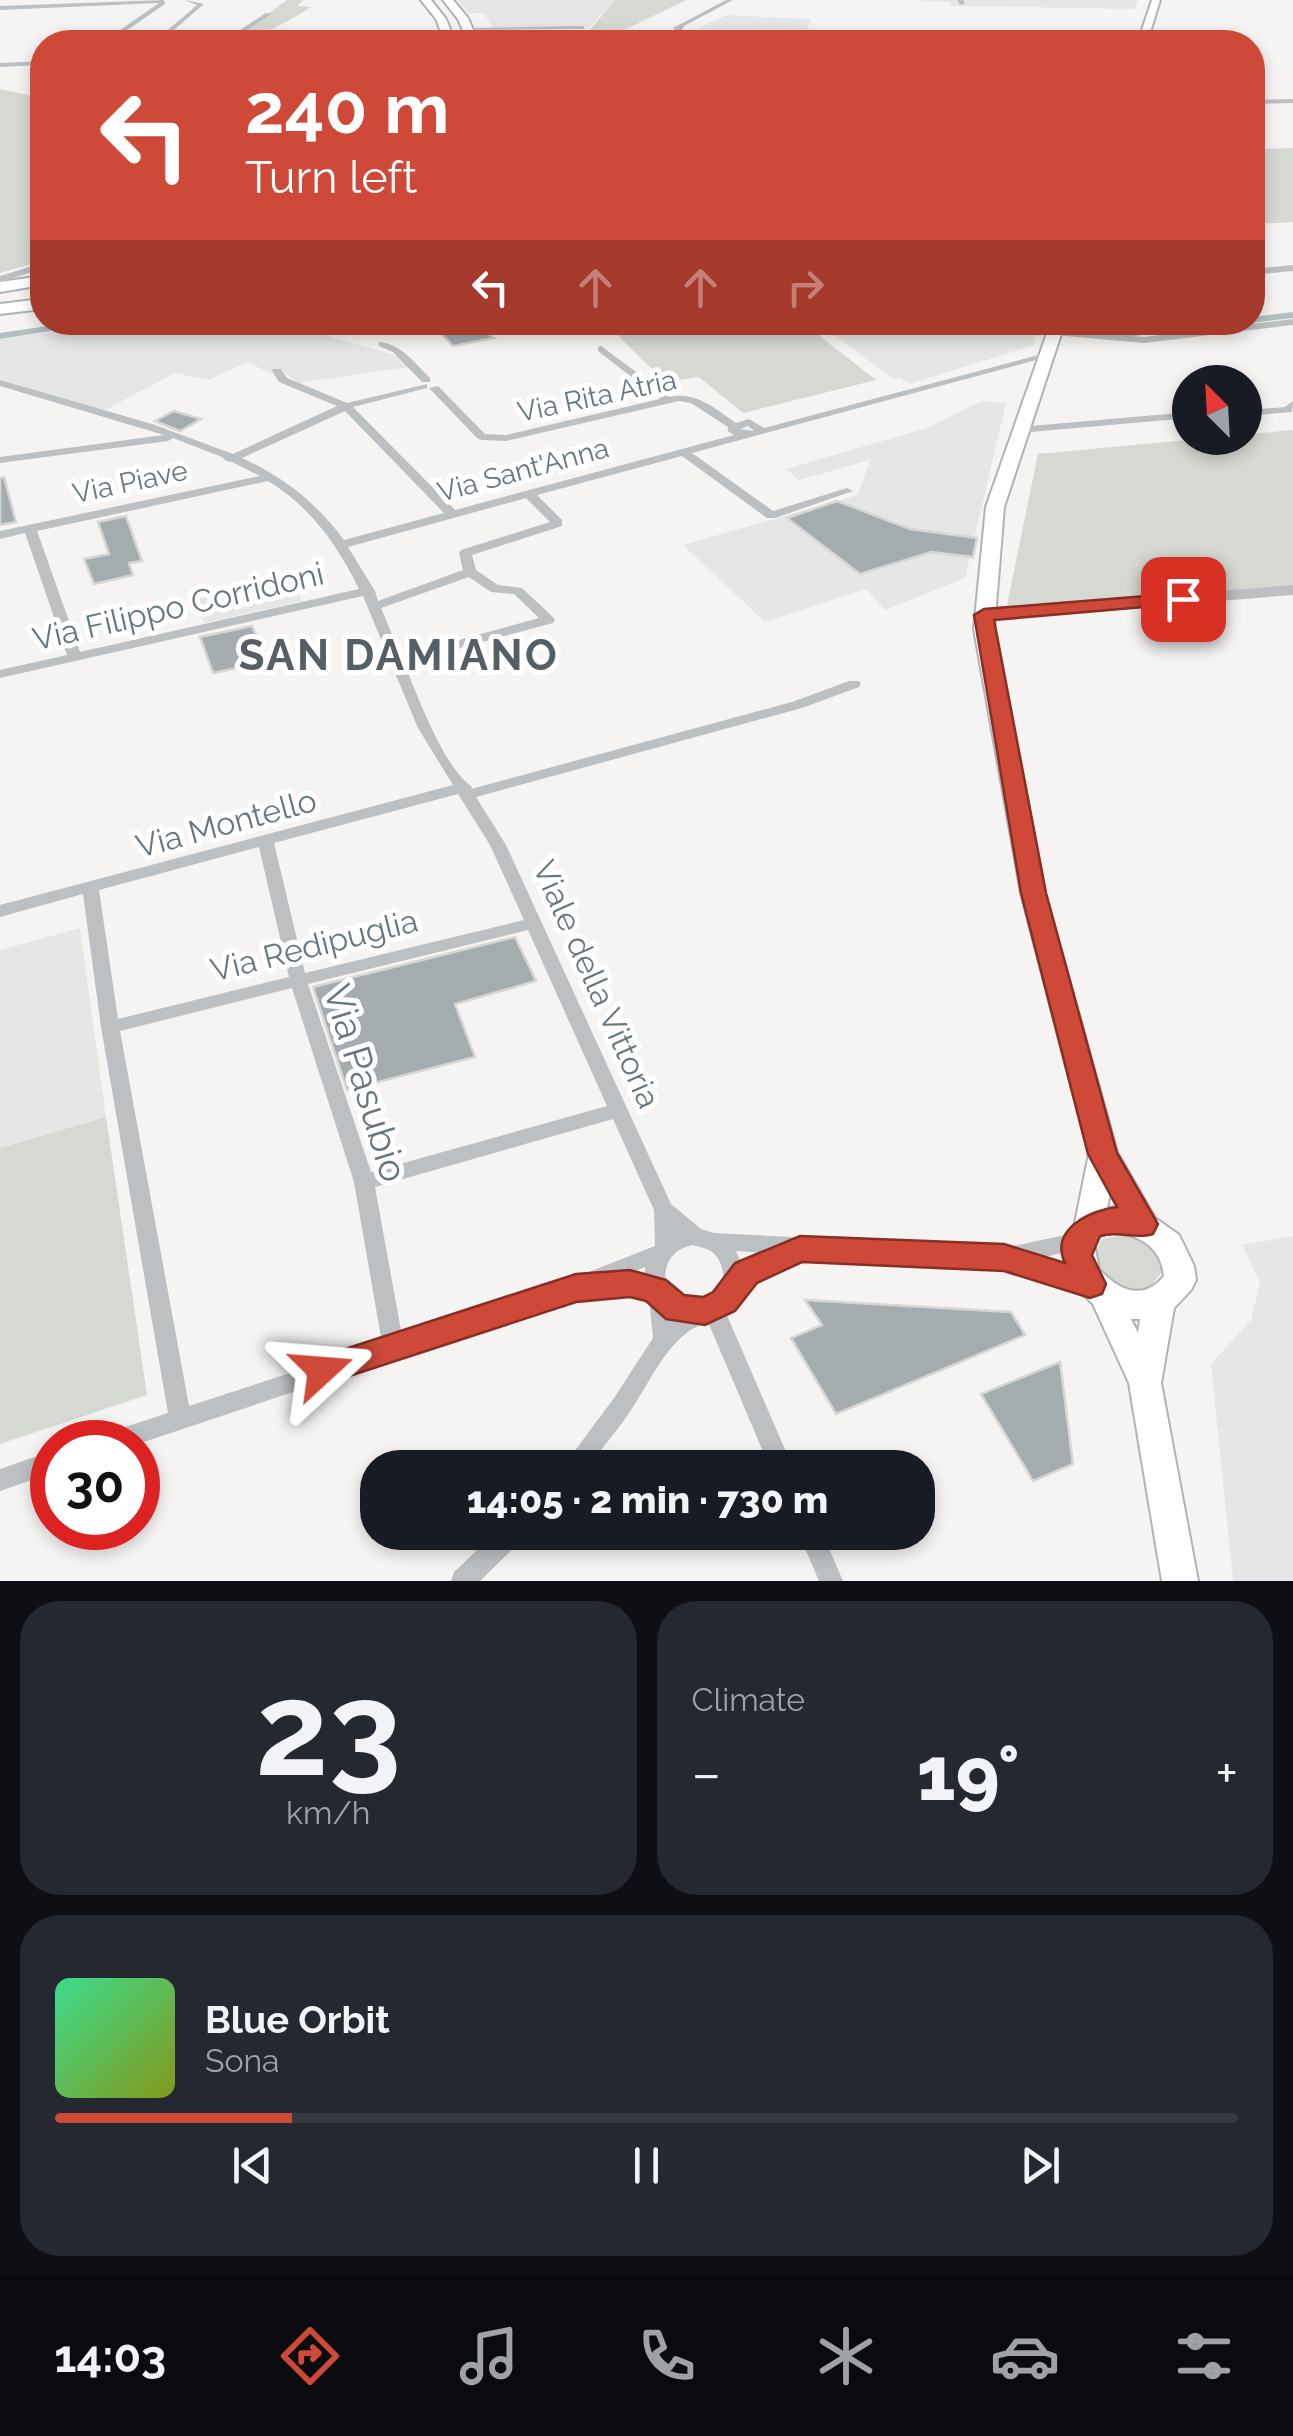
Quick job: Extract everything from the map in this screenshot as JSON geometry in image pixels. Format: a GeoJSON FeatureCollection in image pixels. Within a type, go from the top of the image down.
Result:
{"type":"FeatureCollection","features":[{"type":"Feature","properties":{"kind":"main road"},"geometry":{"type":"LineString","coordinates":[[426,0],[444,30]]}},
{"type":"Feature","properties":{"kind":"main road"},"geometry":{"type":"LineString","coordinates":[[448,0],[467,30]]}},
{"type":"Feature","properties":{"kind":"main road"},"geometry":{"type":"LineString","coordinates":[[1146,30],[1156,0]]}},
{"type":"Feature","properties":{"kind":"main road"},"geometry":{"type":"LineString","coordinates":[[0,283],[30,282]]}},
{"type":"Feature","properties":{"kind":"main road"},"geometry":{"type":"LineString","coordinates":[[0,310],[30,308]]}},
{"type":"Feature","properties":{"kind":"main road"},"geometry":{"type":"LineString","coordinates":[[1054,335],[995,508],[984,615],[1034,893],[1103,1154],[1142,1224],[1172,1248],[1180,1264],[1180,1280],[1173,1294],[1159,1303],[1124,1304],[1098,1290]]}},
{"type":"Feature","properties":{"kind":"main road"},"geometry":{"type":"LineString","coordinates":[[1103,1154],[1084,1234],[1080,1270],[1098,1290],[1145,1383],[1180,1581]]}},
{"type":"Feature","properties":{"kind":"main road"},"geometry":{"type":"LineString","coordinates":[[1084,1234],[1114,1219],[1142,1224]]}},
{"type":"Feature","properties":{"kind":"main road"},"geometry":{"type":"LineString","coordinates":[[1145,1383],[1159,1303]]}},
{"type":"Feature","properties":{"kind":"street"},"geometry":{"type":"LineString","coordinates":[[28,7],[37,0]]}},
{"type":"Feature","properties":{"kind":"street"},"geometry":{"type":"LineString","coordinates":[[0,8],[163,0]]}},
{"type":"Feature","properties":{"kind":"street"},"geometry":{"type":"LineString","coordinates":[[125,30],[163,0]]}},
{"type":"Feature","properties":{"kind":"street"},"geometry":{"type":"LineString","coordinates":[[159,27],[175,29],[201,4],[188,0]]}},
{"type":"Feature","properties":{"kind":"street"},"geometry":{"type":"LineString","coordinates":[[675,30],[730,0]]}},
{"type":"Feature","properties":{"kind":"street"},"geometry":{"type":"LineString","coordinates":[[243,30],[268,14]]}},
{"type":"Feature","properties":{"kind":"street"},"geometry":{"type":"LineString","coordinates":[[478,14],[487,30],[583,28]]}},
{"type":"Feature","properties":{"kind":"street"},"geometry":{"type":"LineString","coordinates":[[125,30],[142,28]]}},
{"type":"Feature","properties":{"kind":"street"},"geometry":{"type":"LineString","coordinates":[[0,65],[30,64]]}},
{"type":"Feature","properties":{"kind":"street"},"geometry":{"type":"LineString","coordinates":[[1265,102],[1293,102]]}},
{"type":"Feature","properties":{"kind":"street"},"geometry":{"type":"LineString","coordinates":[[1265,271],[1293,268]]}},
{"type":"Feature","properties":{"kind":"street"},"geometry":{"type":"LineString","coordinates":[[0,283],[30,271]]}},
{"type":"Feature","properties":{"kind":"street"},"geometry":{"type":"LineString","coordinates":[[1265,325],[1293,322]]}},
{"type":"Feature","properties":{"kind":"street"},"geometry":{"type":"LineString","coordinates":[[1107,335],[1144,340],[1185,335]]}},
{"type":"Feature","properties":{"kind":"street","name":"Via Rita Atria"},"geometry":{"type":"LineString","coordinates":[[382,344],[396,350],[474,434],[494,438],[668,400],[692,399],[735,427]]}},
{"type":"Feature","properties":{"kind":"street"},"geometry":{"type":"LineString","coordinates":[[602,348],[668,400]]}},
{"type":"Feature","properties":{"kind":"street","name":"Via Sant'Anna"},"geometry":{"type":"LineString","coordinates":[[340,545],[720,443],[735,427],[782,425],[1046,356]]}},
{"type":"Feature","properties":{"kind":"street"},"geometry":{"type":"LineString","coordinates":[[1002,367],[1039,379]]}},
{"type":"Feature","properties":{"kind":"street"},"geometry":{"type":"LineString","coordinates":[[280,376],[346,406],[452,514]]}},
{"type":"Feature","properties":{"kind":"street","name":"Viale della Vittoria"},"geometry":{"type":"LineString","coordinates":[[0,382],[172,437],[271,477],[296,496],[340,545],[368,591],[432,740],[468,790],[533,922],[664,1210],[663,1250]]}},
{"type":"Feature","properties":{"kind":"street"},"geometry":{"type":"LineString","coordinates":[[230,459],[346,406],[428,385]]}},
{"type":"Feature","properties":{"kind":"street"},"geometry":{"type":"LineString","coordinates":[[1262,412],[1288,410],[1293,404]]}},
{"type":"Feature","properties":{"kind":"street"},"geometry":{"type":"LineString","coordinates":[[1019,430],[1172,417]]}},
{"type":"Feature","properties":{"kind":"street"},"geometry":{"type":"LineString","coordinates":[[0,460],[172,437]]}},
{"type":"Feature","properties":{"kind":"street"},"geometry":{"type":"LineString","coordinates":[[685,453],[772,515],[847,491]]}},
{"type":"Feature","properties":{"kind":"street","name":"Via Piave"},"geometry":{"type":"LineString","coordinates":[[0,535],[271,477]]}},
{"type":"Feature","properties":{"kind":"street"},"geometry":{"type":"LineString","coordinates":[[396,661],[548,620],[518,591],[496,589],[470,572],[465,553],[558,523],[529,494]]}},
{"type":"Feature","properties":{"kind":"street"},"geometry":{"type":"LineString","coordinates":[[30,529],[76,658]]}},
{"type":"Feature","properties":{"kind":"street"},"geometry":{"type":"LineString","coordinates":[[375,606],[470,572]]}},
{"type":"Feature","properties":{"kind":"street"},"geometry":{"type":"LineString","coordinates":[[984,615],[1293,590]]}},
{"type":"Feature","properties":{"kind":"street","name":"Via Filippo Corridoni"},"geometry":{"type":"LineString","coordinates":[[0,674],[368,591]]}},
{"type":"Feature","properties":{"kind":"street","name":"Via Montello"},"geometry":{"type":"LineString","coordinates":[[0,911],[798,705],[854,684]]}},
{"type":"Feature","properties":{"kind":"street","name":"Via Pasubio"},"geometry":{"type":"LineString","coordinates":[[266,842],[298,980],[364,1182],[393,1346]]}},
{"type":"Feature","properties":{"kind":"street"},"geometry":{"type":"LineString","coordinates":[[90,887],[110,1028],[180,1420]]}},
{"type":"Feature","properties":{"kind":"street","name":"Via Redipuglia"},"geometry":{"type":"LineString","coordinates":[[110,1028],[533,922]]}},
{"type":"Feature","properties":{"kind":"street"},"geometry":{"type":"LineString","coordinates":[[364,1182],[619,1110]]}},
{"type":"Feature","properties":{"kind":"street","name":"Viale della Vittoria"},"geometry":{"type":"LineString","coordinates":[[664,1210],[703,1240]]}},
{"type":"Feature","properties":{"kind":"street"},"geometry":{"type":"LineString","coordinates":[[1004,1257],[1084,1234]]}},
{"type":"Feature","properties":{"kind":"street"},"geometry":{"type":"LineString","coordinates":[[703,1240],[730,1258],[736,1281]]}},
{"type":"Feature","properties":{"kind":"street"},"geometry":{"type":"LineString","coordinates":[[160,1426],[576,1288],[680,1241],[1004,1257],[1098,1290]]}},
{"type":"Feature","properties":{"kind":"street"},"geometry":{"type":"LineString","coordinates":[[587,1450],[664,1340],[704,1310],[728,1298],[736,1281],[769,1260],[800,1249]]}},
{"type":"Feature","properties":{"kind":"street"},"geometry":{"type":"LineString","coordinates":[[663,1250],[652,1270],[664,1340]]}},
{"type":"Feature","properties":{"kind":"street"},"geometry":{"type":"LineString","coordinates":[[576,1288],[618,1283],[657,1293],[676,1308],[704,1310]]}},
{"type":"Feature","properties":{"kind":"street"},"geometry":{"type":"LineString","coordinates":[[704,1310],[773,1450]]}},
{"type":"Feature","properties":{"kind":"street"},"geometry":{"type":"LineString","coordinates":[[0,1480],[30,1470]]}},
{"type":"Feature","properties":{"kind":"street"},"geometry":{"type":"LineString","coordinates":[[463,1581],[495,1550]]}},
{"type":"Feature","properties":{"kind":"street"},"geometry":{"type":"LineString","coordinates":[[818,1550],[831,1581]]}},
{"type":"Feature","properties":{"kind":"shaded area"},"geometry":{"type":"Polygon","coordinates":[[[287,0],[304,0],[297,6],[311,7],[270,30],[246,30],[287,0]]]}},
{"type":"Feature","properties":{"kind":"shaded area"},"geometry":{"type":"Polygon","coordinates":[[[457,0],[615,0],[590,27],[493,27],[484,13],[469,14],[457,0]]]}},
{"type":"Feature","properties":{"kind":"shaded area"},"geometry":{"type":"Polygon","coordinates":[[[615,0],[686,0],[624,30],[590,30],[615,0]]]}},
{"type":"Feature","properties":{"kind":"shaded area"},"geometry":{"type":"Polygon","coordinates":[[[909,0],[1138,0],[1134,9],[951,6],[950,2],[909,0]]]}},
{"type":"Feature","properties":{"kind":"shaded area"},"geometry":{"type":"Polygon","coordinates":[[[727,15],[811,19],[807,30],[694,30],[727,15]]]}},
{"type":"Feature","properties":{"kind":"shaded area"},"geometry":{"type":"Polygon","coordinates":[[[0,89],[30,95],[30,264],[0,273],[0,89]]]}},
{"type":"Feature","properties":{"kind":"shaded area"},"geometry":{"type":"Polygon","coordinates":[[[1293,148],[1293,222],[1265,223],[1265,149],[1293,148]]]}},
{"type":"Feature","properties":{"kind":"shaded area"},"geometry":{"type":"Polygon","coordinates":[[[30,335],[325,335],[397,356],[408,367],[299,383],[282,371],[270,373],[247,362],[209,380],[175,373],[101,412],[0,379],[0,339],[30,335]]]}},
{"type":"Feature","properties":{"kind":"shaded area"},"geometry":{"type":"Polygon","coordinates":[[[617,335],[818,335],[876,380],[743,413],[699,377],[665,382],[617,335]]]}},
{"type":"Feature","properties":{"kind":"shaded area"},"geometry":{"type":"Polygon","coordinates":[[[834,335],[1036,335],[1034,345],[909,384],[900,377],[893,379],[834,335]]]}},
{"type":"Feature","properties":{"kind":"shaded area"},"geometry":{"type":"Polygon","coordinates":[[[982,401],[1006,403],[965,578],[885,610],[866,589],[765,622],[683,545],[858,495],[870,460],[799,480],[786,469],[927,428],[982,401]]]}},
{"type":"Feature","properties":{"kind":"shaded area"},"geometry":{"type":"Polygon","coordinates":[[[1293,430],[1293,586],[1022,610],[1007,605],[1038,454],[1172,441],[1172,455],[1262,455],[1262,433],[1293,430]]]}},
{"type":"Feature","properties":{"kind":"shaded area"},"geometry":{"type":"Polygon","coordinates":[[[291,579],[302,601],[204,623],[195,599],[291,579]]]}},
{"type":"Feature","properties":{"kind":"shaded area"},"geometry":{"type":"Polygon","coordinates":[[[80,928],[106,1117],[0,1148],[0,950],[80,928]]]}},
{"type":"Feature","properties":{"kind":"shaded area"},"geometry":{"type":"Polygon","coordinates":[[[106,1117],[147,1395],[72,1420],[30,1420],[30,1434],[0,1444],[0,1148],[106,1117]]]}},
{"type":"Feature","properties":{"kind":"shaded area"},"geometry":{"type":"Polygon","coordinates":[[[1131,1234],[1158,1252],[1164,1270],[1148,1289],[1129,1289],[1114,1283],[1094,1253],[1102,1239],[1131,1234]]]}},
{"type":"Feature","properties":{"kind":"shaded area"},"geometry":{"type":"Polygon","coordinates":[[[1293,1236],[1293,1581],[1233,1581],[1211,1364],[1251,1320],[1260,1283],[1242,1245],[1293,1236]]]}},
{"type":"Feature","properties":{"kind":"building"},"geometry":{"type":"Polygon","coordinates":[[[443,335],[494,338],[453,346],[443,335]]]}},
{"type":"Feature","properties":{"kind":"building"},"geometry":{"type":"Polygon","coordinates":[[[174,411],[201,419],[180,431],[155,421],[174,411]]]}},
{"type":"Feature","properties":{"kind":"building"},"geometry":{"type":"Polygon","coordinates":[[[4,477],[16,522],[0,525],[0,478],[4,477]]]}},
{"type":"Feature","properties":{"kind":"building"},"geometry":{"type":"Polygon","coordinates":[[[837,501],[910,529],[977,538],[973,557],[931,552],[860,574],[787,518],[837,501]]]}},
{"type":"Feature","properties":{"kind":"building"},"geometry":{"type":"Polygon","coordinates":[[[126,516],[142,561],[129,563],[133,575],[94,584],[84,559],[109,554],[98,522],[126,516]]]}},
{"type":"Feature","properties":{"kind":"building"},"geometry":{"type":"Polygon","coordinates":[[[252,626],[267,662],[213,673],[200,637],[252,626]]]}},
{"type":"Feature","properties":{"kind":"building"},"geometry":{"type":"Polygon","coordinates":[[[515,937],[536,981],[455,1004],[475,1057],[347,1090],[313,987],[515,937]]]}},
{"type":"Feature","properties":{"kind":"building"},"geometry":{"type":"Polygon","coordinates":[[[805,1300],[1011,1312],[1025,1335],[836,1414],[791,1338],[822,1325],[805,1300]]]}},
{"type":"Feature","properties":{"kind":"building"},"geometry":{"type":"Polygon","coordinates":[[[1060,1362],[1073,1464],[1033,1481],[981,1394],[1060,1362]]]}},
{"type":"Feature","properties":{"kind":"waterway"},"geometry":{"type":"LineString","coordinates":[[1265,318],[1293,315]]}},
{"type":"Feature","properties":{"kind":"waterway"},"geometry":{"type":"LineString","coordinates":[[0,336],[30,332]]}},
{"type":"Feature","properties":{"kind":"district","name":"SAN DAMIANO"},"geometry":{"type":"Point","coordinates":[399,655]}},
{"type":"Feature","properties":{"kind":"route"},"geometry":{"type":"LineString","coordinates":[[322,1370],[576,1288],[630,1284],[655,1290],[677,1309],[705,1311],[724,1302],[736,1281],[758,1265],[800,1249],[1004,1257],[1090,1284],[1076,1255],[1078,1241],[1089,1227],[1114,1219],[1142,1224],[1103,1154],[1034,893],[1012,794],[984,615],[1183,599]]}}]}
